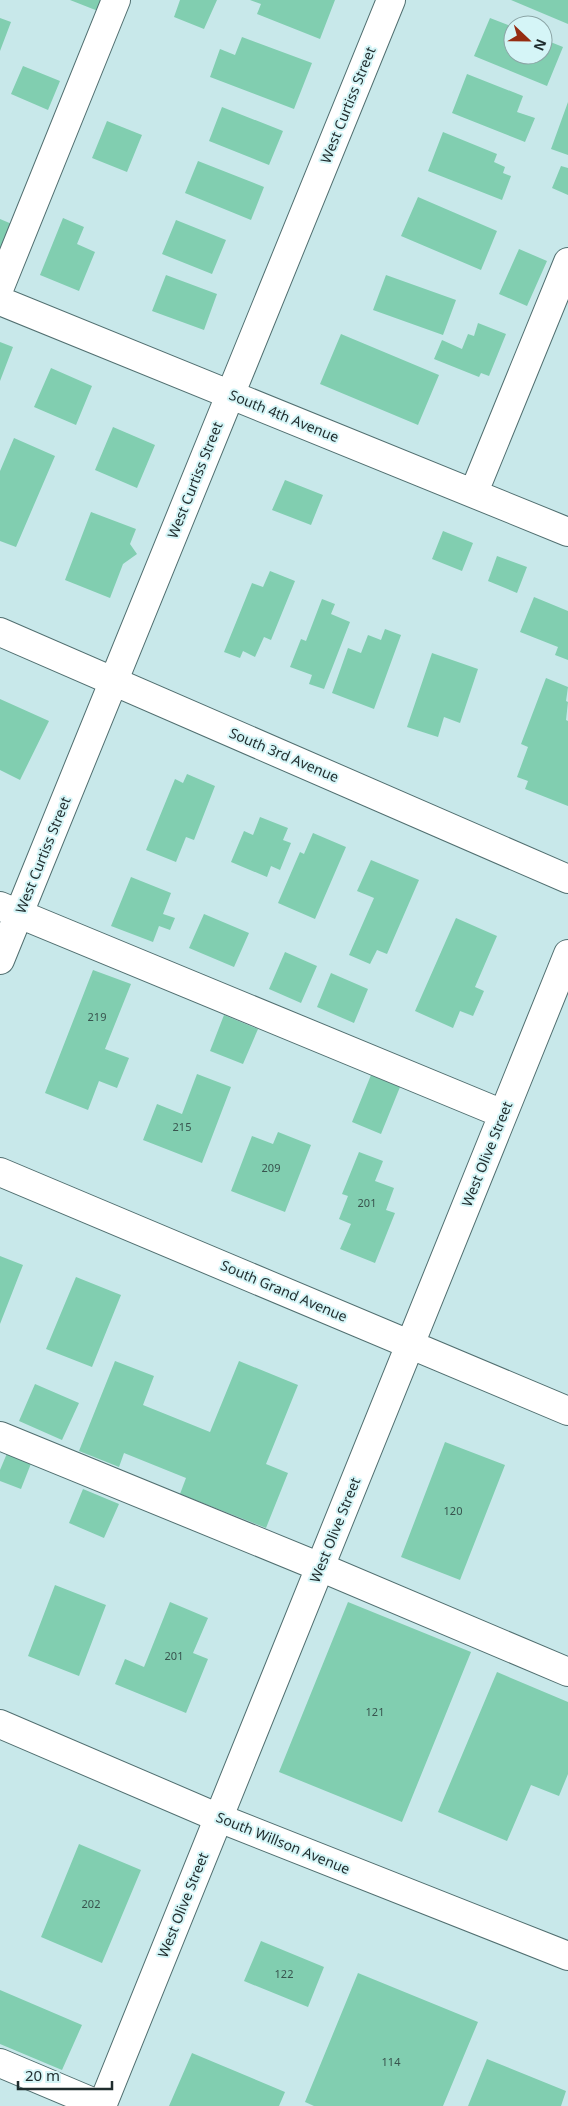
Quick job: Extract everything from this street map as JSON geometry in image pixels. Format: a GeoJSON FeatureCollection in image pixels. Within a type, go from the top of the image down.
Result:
{"type":"FeatureCollection","features":[{"type":"Feature","properties":{"kind":"street"},"geometry":{"type":"LineString","coordinates":[[0,287],[116,0]]}},
{"type":"Feature","properties":{"kind":"street","name":"West Curtiss Street"},"geometry":{"type":"LineString","coordinates":[[0,960],[10,910],[114,681],[391,0]]}},
{"type":"Feature","properties":{"kind":"street"},"geometry":{"type":"LineString","coordinates":[[474,492],[568,262]]}},
{"type":"Feature","properties":{"kind":"street","name":"South 4th Avenue"},"geometry":{"type":"LineString","coordinates":[[0,301],[474,492],[568,532]]}},
{"type":"Feature","properties":{"kind":"street","name":"South 3rd Avenue"},"geometry":{"type":"LineString","coordinates":[[0,632],[568,879]]}},
{"type":"Feature","properties":{"kind":"street"},"geometry":{"type":"LineString","coordinates":[[10,910],[503,1114]]}},
{"type":"Feature","properties":{"kind":"street","name":"West Olive Street"},"geometry":{"type":"LineString","coordinates":[[102,2106],[568,954]]}},
{"type":"Feature","properties":{"kind":"street","name":"South Grand Avenue"},"geometry":{"type":"LineString","coordinates":[[0,1172],[568,1411]]}},
{"type":"Feature","properties":{"kind":"street"},"geometry":{"type":"LineString","coordinates":[[0,1436],[320,1567],[568,1672]]}},
{"type":"Feature","properties":{"kind":"street","name":"South Willson Avenue"},"geometry":{"type":"LineString","coordinates":[[0,1724],[219,1818],[568,1956]]}},
{"type":"Feature","properties":{"kind":"street"},"geometry":{"type":"LineString","coordinates":[[0,2062],[102,2106]]}},
{"type":"Feature","properties":{"kind":"building"},"geometry":{"type":"Polygon","coordinates":[[[70,0],[102,0],[98,11],[70,0]]]}},
{"type":"Feature","properties":{"kind":"building"},"geometry":{"type":"Polygon","coordinates":[[[180,0],[217,0],[204,29],[174,17],[180,0]]]}},
{"type":"Feature","properties":{"kind":"building"},"geometry":{"type":"Polygon","coordinates":[[[250,0],[335,0],[320,39],[257,14],[261,4],[250,0]]]}},
{"type":"Feature","properties":{"kind":"building"},"geometry":{"type":"Polygon","coordinates":[[[511,0],[568,0],[568,24],[553,18],[553,15],[547,15],[511,0]]]}},
{"type":"Feature","properties":{"kind":"building"},"geometry":{"type":"Polygon","coordinates":[[[0,18],[11,22],[0,51],[0,18]]]}},
{"type":"Feature","properties":{"kind":"building"},"geometry":{"type":"Polygon","coordinates":[[[490,18],[503,23],[503,65],[553,65],[553,43],[563,47],[547,86],[474,56],[490,18]]]}},
{"type":"Feature","properties":{"kind":"building"},"geometry":{"type":"Polygon","coordinates":[[[242,37],[312,63],[294,109],[210,77],[220,49],[235,55],[242,37]]]}},
{"type":"Feature","properties":{"kind":"building"},"geometry":{"type":"Polygon","coordinates":[[[23,66],[60,81],[48,110],[11,94],[23,66]]]}},
{"type":"Feature","properties":{"kind":"building"},"geometry":{"type":"Polygon","coordinates":[[[467,74],[523,96],[517,112],[535,118],[525,142],[452,113],[467,74]]]}},
{"type":"Feature","properties":{"kind":"building"},"geometry":{"type":"Polygon","coordinates":[[[568,102],[568,155],[551,149],[568,102]]]}},
{"type":"Feature","properties":{"kind":"building"},"geometry":{"type":"Polygon","coordinates":[[[222,107],[283,131],[269,165],[209,141],[222,107]]]}},
{"type":"Feature","properties":{"kind":"building"},"geometry":{"type":"Polygon","coordinates":[[[107,121],[142,135],[127,172],[92,158],[107,121]]]}},
{"type":"Feature","properties":{"kind":"building"},"geometry":{"type":"Polygon","coordinates":[[[443,132],[497,154],[494,162],[505,167],[503,173],[511,176],[502,200],[428,171],[443,132]]]}},
{"type":"Feature","properties":{"kind":"building"},"geometry":{"type":"Polygon","coordinates":[[[198,161],[264,187],[251,220],[185,193],[198,161]]]}},
{"type":"Feature","properties":{"kind":"building"},"geometry":{"type":"Polygon","coordinates":[[[561,166],[568,168],[568,195],[552,188],[561,166]]]}},
{"type":"Feature","properties":{"kind":"building"},"geometry":{"type":"Polygon","coordinates":[[[418,197],[497,231],[481,270],[401,236],[418,197]]]}},
{"type":"Feature","properties":{"kind":"building"},"geometry":{"type":"Polygon","coordinates":[[[63,218],[84,227],[77,244],[95,252],[79,291],[40,275],[63,218]]]}},
{"type":"Feature","properties":{"kind":"building"},"geometry":{"type":"Polygon","coordinates":[[[0,219],[19,227],[0,274],[0,219]]]}},
{"type":"Feature","properties":{"kind":"building"},"geometry":{"type":"Polygon","coordinates":[[[176,220],[226,240],[212,274],[162,254],[176,220]]]}},
{"type":"Feature","properties":{"kind":"building"},"geometry":{"type":"Polygon","coordinates":[[[519,249],[547,261],[527,306],[499,294],[519,249]]]}},
{"type":"Feature","properties":{"kind":"building"},"geometry":{"type":"Polygon","coordinates":[[[166,275],[217,294],[204,330],[152,311],[166,275]]]}},
{"type":"Feature","properties":{"kind":"building"},"geometry":{"type":"Polygon","coordinates":[[[386,275],[456,300],[443,335],[373,310],[386,275]]]}},
{"type":"Feature","properties":{"kind":"building"},"geometry":{"type":"Polygon","coordinates":[[[478,323],[506,334],[489,376],[481,373],[479,377],[434,359],[442,340],[462,349],[468,334],[474,336],[478,323]]]}},
{"type":"Feature","properties":{"kind":"building"},"geometry":{"type":"Polygon","coordinates":[[[341,334],[439,375],[418,425],[320,384],[341,334]]]}},
{"type":"Feature","properties":{"kind":"building"},"geometry":{"type":"Polygon","coordinates":[[[0,342],[13,347],[0,381],[0,342]]]}},
{"type":"Feature","properties":{"kind":"building"},"geometry":{"type":"Polygon","coordinates":[[[51,368],[92,386],[76,425],[34,407],[51,368]]]}},
{"type":"Feature","properties":{"kind":"building"},"geometry":{"type":"Polygon","coordinates":[[[113,427],[155,445],[137,488],[95,470],[113,427]]]}},
{"type":"Feature","properties":{"kind":"building"},"geometry":{"type":"Polygon","coordinates":[[[14,438],[55,456],[16,547],[0,541],[0,471],[14,438]]]}},
{"type":"Feature","properties":{"kind":"building"},"geometry":{"type":"Polygon","coordinates":[[[285,480],[323,495],[311,525],[272,510],[285,480]]]}},
{"type":"Feature","properties":{"kind":"building"},"geometry":{"type":"Polygon","coordinates":[[[91,512],[136,529],[130,544],[137,554],[123,564],[110,598],[65,580],[91,512]]]}},
{"type":"Feature","properties":{"kind":"building"},"geometry":{"type":"Polygon","coordinates":[[[443,531],[473,543],[462,571],[432,559],[443,531]]]}},
{"type":"Feature","properties":{"kind":"building"},"geometry":{"type":"Polygon","coordinates":[[[497,556],[527,567],[517,593],[488,581],[497,556]]]}},
{"type":"Feature","properties":{"kind":"building"},"geometry":{"type":"Polygon","coordinates":[[[270,571],[295,581],[271,640],[264,637],[255,657],[243,651],[240,658],[224,652],[252,583],[263,587],[270,571]]]}},
{"type":"Feature","properties":{"kind":"building"},"geometry":{"type":"Polygon","coordinates":[[[534,597],[568,611],[568,660],[555,655],[558,647],[520,632],[534,597]]]}},
{"type":"Feature","properties":{"kind":"building"},"geometry":{"type":"Polygon","coordinates":[[[322,599],[335,604],[331,614],[350,622],[324,689],[309,684],[312,675],[290,667],[301,639],[306,641],[322,599]]]}},
{"type":"Feature","properties":{"kind":"building"},"geometry":{"type":"Polygon","coordinates":[[[385,629],[401,635],[374,709],[332,693],[348,648],[361,653],[368,635],[381,640],[385,629]]]}},
{"type":"Feature","properties":{"kind":"building"},"geometry":{"type":"Polygon","coordinates":[[[432,653],[478,669],[460,723],[444,717],[438,737],[407,727],[432,653]]]}},
{"type":"Feature","properties":{"kind":"building"},"geometry":{"type":"Polygon","coordinates":[[[546,678],[568,687],[566,720],[568,721],[568,806],[525,789],[528,781],[517,777],[528,747],[521,744],[546,678]]]}},
{"type":"Feature","properties":{"kind":"building"},"geometry":{"type":"Polygon","coordinates":[[[0,699],[49,721],[20,780],[0,770],[0,699]]]}},
{"type":"Feature","properties":{"kind":"building"},"geometry":{"type":"Polygon","coordinates":[[[187,774],[215,786],[194,840],[186,837],[176,862],[146,850],[175,779],[183,783],[187,774]]]}},
{"type":"Feature","properties":{"kind":"building"},"geometry":{"type":"Polygon","coordinates":[[[260,817],[288,828],[283,840],[291,843],[280,870],[271,866],[267,877],[231,862],[244,831],[253,835],[260,817]]]}},
{"type":"Feature","properties":{"kind":"building"},"geometry":{"type":"Polygon","coordinates":[[[313,833],[346,847],[315,919],[278,903],[300,852],[304,854],[313,833]]]}},
{"type":"Feature","properties":{"kind":"building"},"geometry":{"type":"Polygon","coordinates":[[[371,860],[419,880],[387,954],[377,950],[370,964],[349,955],[374,898],[357,891],[371,860]]]}},
{"type":"Feature","properties":{"kind":"building"},"geometry":{"type":"Polygon","coordinates":[[[131,877],[171,893],[163,914],[175,918],[170,930],[159,926],[153,942],[111,926],[131,877]]]}},
{"type":"Feature","properties":{"kind":"building"},"geometry":{"type":"Polygon","coordinates":[[[204,914],[249,933],[234,967],[189,948],[204,914]]]}},
{"type":"Feature","properties":{"kind":"building"},"geometry":{"type":"Polygon","coordinates":[[[456,918],[497,936],[475,987],[484,991],[473,1016],[460,1011],[453,1028],[415,1011],[456,918]]]}},
{"type":"Feature","properties":{"kind":"building"},"geometry":{"type":"Polygon","coordinates":[[[285,952],[317,966],[301,1003],[269,989],[285,952]]]}},
{"type":"Feature","properties":{"kind":"building"},"geometry":{"type":"Polygon","coordinates":[[[93,970],[131,984],[105,1049],[129,1058],[117,1088],[99,1081],[88,1110],[45,1093],[93,970]]]}},
{"type":"Feature","properties":{"kind":"building"},"geometry":{"type":"Polygon","coordinates":[[[331,973],[368,989],[354,1023],[317,1007],[331,973]]]}},
{"type":"Feature","properties":{"kind":"building"},"geometry":{"type":"Polygon","coordinates":[[[224,1015],[258,1029],[243,1064],[210,1051],[224,1015]]]}},
{"type":"Feature","properties":{"kind":"building"},"geometry":{"type":"Polygon","coordinates":[[[197,1074],[231,1087],[202,1163],[143,1140],[157,1104],[182,1114],[197,1074]]]}},
{"type":"Feature","properties":{"kind":"building"},"geometry":{"type":"Polygon","coordinates":[[[371,1075],[400,1087],[381,1134],[352,1122],[371,1075]]]}},
{"type":"Feature","properties":{"kind":"building"},"geometry":{"type":"Polygon","coordinates":[[[278,1132],[311,1145],[285,1212],[231,1191],[252,1136],[273,1144],[278,1132]]]}},
{"type":"Feature","properties":{"kind":"building"},"geometry":{"type":"Polygon","coordinates":[[[359,1152],[383,1161],[375,1181],[394,1188],[386,1210],[395,1213],[375,1263],[340,1249],[351,1224],[339,1219],[348,1196],[342,1194],[359,1152]]]}},
{"type":"Feature","properties":{"kind":"building"},"geometry":{"type":"Polygon","coordinates":[[[0,1256],[23,1265],[0,1324],[0,1256]]]}},
{"type":"Feature","properties":{"kind":"building"},"geometry":{"type":"Polygon","coordinates":[[[76,1277],[121,1295],[92,1367],[46,1349],[76,1277]]]}},
{"type":"Feature","properties":{"kind":"building"},"geometry":{"type":"Polygon","coordinates":[[[115,1361],[154,1376],[143,1405],[210,1432],[239,1361],[298,1385],[266,1464],[288,1473],[266,1528],[180,1494],[186,1478],[124,1453],[119,1467],[79,1451],[115,1361]]]}},
{"type":"Feature","properties":{"kind":"building"},"geometry":{"type":"Polygon","coordinates":[[[35,1384],[79,1403],[62,1440],[19,1421],[35,1384]]]}},
{"type":"Feature","properties":{"kind":"building"},"geometry":{"type":"Polygon","coordinates":[[[445,1442],[505,1465],[460,1580],[401,1557],[445,1442]]]}},
{"type":"Feature","properties":{"kind":"building"},"geometry":{"type":"Polygon","coordinates":[[[8,1451],[32,1461],[21,1489],[0,1481],[0,1470],[8,1451]]]}},
{"type":"Feature","properties":{"kind":"building"},"geometry":{"type":"Polygon","coordinates":[[[83,1489],[119,1504],[104,1538],[69,1523],[83,1489]]]}},
{"type":"Feature","properties":{"kind":"building"},"geometry":{"type":"Polygon","coordinates":[[[55,1585],[106,1605],[79,1676],[28,1656],[55,1585]]]}},
{"type":"Feature","properties":{"kind":"building"},"geometry":{"type":"Polygon","coordinates":[[[170,1602],[208,1618],[193,1653],[208,1659],[186,1713],[115,1684],[125,1659],[144,1667],[170,1602]]]}},
{"type":"Feature","properties":{"kind":"building"},"geometry":{"type":"Polygon","coordinates":[[[348,1602],[471,1652],[402,1822],[279,1772],[348,1602]]]}},
{"type":"Feature","properties":{"kind":"building"},"geometry":{"type":"Polygon","coordinates":[[[497,1672],[568,1702],[568,1774],[559,1796],[531,1785],[507,1841],[438,1812],[497,1672]]]}},
{"type":"Feature","properties":{"kind":"building"},"geometry":{"type":"Polygon","coordinates":[[[79,1844],[141,1870],[102,1963],[41,1937],[79,1844]]]}},
{"type":"Feature","properties":{"kind":"building"},"geometry":{"type":"Polygon","coordinates":[[[261,1941],[324,1967],[308,2007],[244,1981],[261,1941]]]}},
{"type":"Feature","properties":{"kind":"building"},"geometry":{"type":"Polygon","coordinates":[[[358,1973],[478,2022],[443,2106],[314,2106],[305,2102],[358,1973]]]}},
{"type":"Feature","properties":{"kind":"building"},"geometry":{"type":"Polygon","coordinates":[[[0,1990],[82,2025],[62,2070],[0,2044],[0,1990]]]}},
{"type":"Feature","properties":{"kind":"building"},"geometry":{"type":"Polygon","coordinates":[[[192,2053],[285,2092],[279,2106],[169,2106],[192,2053]]]}},
{"type":"Feature","properties":{"kind":"building"},"geometry":{"type":"Polygon","coordinates":[[[487,2059],[566,2091],[561,2106],[468,2106],[487,2059]]]}}]}
